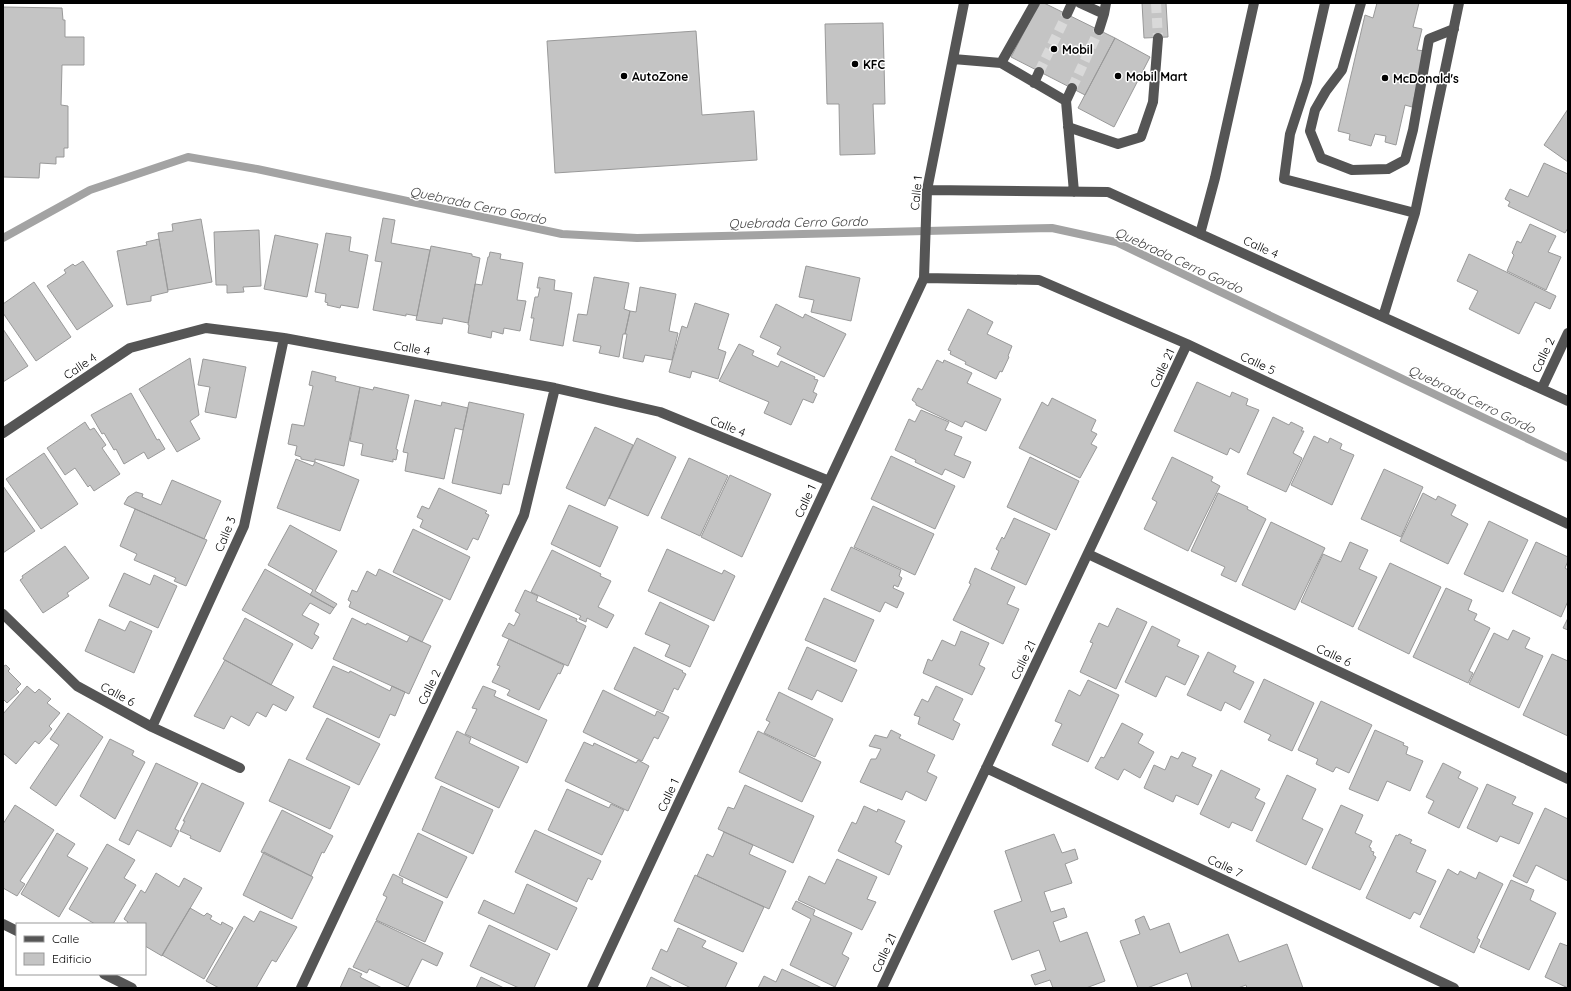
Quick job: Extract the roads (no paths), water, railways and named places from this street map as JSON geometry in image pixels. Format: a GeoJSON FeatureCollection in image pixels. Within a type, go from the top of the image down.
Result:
{"type":"FeatureCollection","features":[{"type":"Feature","properties":{"kind":"street","name":"Calle 1"},"geometry":{"type":"LineString","coordinates":[[592,988],[924,278],[927,190],[964,3]]}},
{"type":"Feature","properties":{"kind":"street"},"geometry":{"type":"LineString","coordinates":[[1001,63],[1035,3]]}},
{"type":"Feature","properties":{"kind":"street"},"geometry":{"type":"LineString","coordinates":[[1067,14],[1072,3]]}},
{"type":"Feature","properties":{"kind":"street"},"geometry":{"type":"LineString","coordinates":[[1080,3],[1104,14]]}},
{"type":"Feature","properties":{"kind":"street"},"geometry":{"type":"LineString","coordinates":[[1098,30],[1104,14],[1106,3]]}},
{"type":"Feature","properties":{"kind":"street"},"geometry":{"type":"LineString","coordinates":[[1200,234],[1215,178],[1254,3]]}},
{"type":"Feature","properties":{"kind":"street"},"geometry":{"type":"LineString","coordinates":[[1325,3],[1307,82],[1290,134],[1284,180],[1415,213]]}},
{"type":"Feature","properties":{"kind":"street"},"geometry":{"type":"LineString","coordinates":[[1361,3],[1342,70],[1326,91],[1315,110],[1310,131],[1321,158],[1352,170],[1388,169],[1405,160],[1413,130],[1429,39],[1454,29]]}},
{"type":"Feature","properties":{"kind":"street"},"geometry":{"type":"LineString","coordinates":[[1383,317],[1415,213],[1459,3]]}},
{"type":"Feature","properties":{"kind":"street"},"geometry":{"type":"LineString","coordinates":[[1068,127],[1118,144],[1141,137],[1153,102],[1158,38]]}},
{"type":"Feature","properties":{"kind":"street"},"geometry":{"type":"LineString","coordinates":[[953,59],[1001,63],[1066,100]]}},
{"type":"Feature","properties":{"kind":"street"},"geometry":{"type":"LineString","coordinates":[[1034,83],[1040,72]]}},
{"type":"Feature","properties":{"kind":"street"},"geometry":{"type":"LineString","coordinates":[[1072,88],[1066,100],[1074,192]]}},
{"type":"Feature","properties":{"kind":"street","name":"Calle 4"},"geometry":{"type":"LineString","coordinates":[[927,190],[1108,192],[1568,401]]}},
{"type":"Feature","properties":{"kind":"street","name":"Calle 5"},"geometry":{"type":"LineString","coordinates":[[924,278],[1039,280],[1187,344],[1568,524]]}},
{"type":"Feature","properties":{"kind":"street","name":"Calle 4"},"geometry":{"type":"LineString","coordinates":[[3,433],[130,348],[206,328],[284,338],[555,388],[660,412],[829,481]]}},
{"type":"Feature","properties":{"kind":"street","name":"Calle 2"},"geometry":{"type":"LineString","coordinates":[[1542,388],[1568,333]]}},
{"type":"Feature","properties":{"kind":"street","name":"Calle 3"},"geometry":{"type":"LineString","coordinates":[[152,727],[244,526],[284,338]]}},
{"type":"Feature","properties":{"kind":"street","name":"Calle 21"},"geometry":{"type":"LineString","coordinates":[[882,988],[1187,344]]}},
{"type":"Feature","properties":{"kind":"street","name":"Calle 2"},"geometry":{"type":"LineString","coordinates":[[301,988],[524,515],[555,388]]}},
{"type":"Feature","properties":{"kind":"street","name":"Calle 6"},"geometry":{"type":"LineString","coordinates":[[1088,554],[1568,780]]}},
{"type":"Feature","properties":{"kind":"street","name":"Calle 6"},"geometry":{"type":"LineString","coordinates":[[3,614],[77,686],[152,727],[240,768]]}},
{"type":"Feature","properties":{"kind":"street","name":"Calle 7"},"geometry":{"type":"LineString","coordinates":[[986,768],[1454,988]]}},
{"type":"Feature","properties":{"kind":"street"},"geometry":{"type":"LineString","coordinates":[[3,924],[16,930]]}},
{"type":"Feature","properties":{"kind":"street"},"geometry":{"type":"LineString","coordinates":[[106,975],[132,988]]}},
{"type":"Feature","properties":{"kind":"waterway","name":"Quebrada Cerro Gordo"},"geometry":{"type":"LineString","coordinates":[[3,238],[90,190],[188,157],[257,169],[562,234],[637,238],[1052,228],[1116,242],[1568,458]]}},
{"type":"Feature","properties":{"kind":"tunnel"},"geometry":{"type":"LineString","coordinates":[[1156,3],[1158,38]]}},
{"type":"Feature","properties":{"kind":"tunnel"},"geometry":{"type":"LineString","coordinates":[[1039,72],[1067,14]]}},
{"type":"Feature","properties":{"kind":"tunnel"},"geometry":{"type":"LineString","coordinates":[[1072,88],[1099,30]]}},
{"type":"Feature","properties":{"kind":"place","name":"Mobil"},"geometry":{"type":"Point","coordinates":[1054,49]}},
{"type":"Feature","properties":{"kind":"place","name":"KFC"},"geometry":{"type":"Point","coordinates":[855,64]}},
{"type":"Feature","properties":{"kind":"place","name":"AutoZone"},"geometry":{"type":"Point","coordinates":[624,76]}},
{"type":"Feature","properties":{"kind":"place","name":"Mobil Mart"},"geometry":{"type":"Point","coordinates":[1118,76]}},
{"type":"Feature","properties":{"kind":"place","name":"McDonald's"},"geometry":{"type":"Point","coordinates":[1385,78]}}]}
